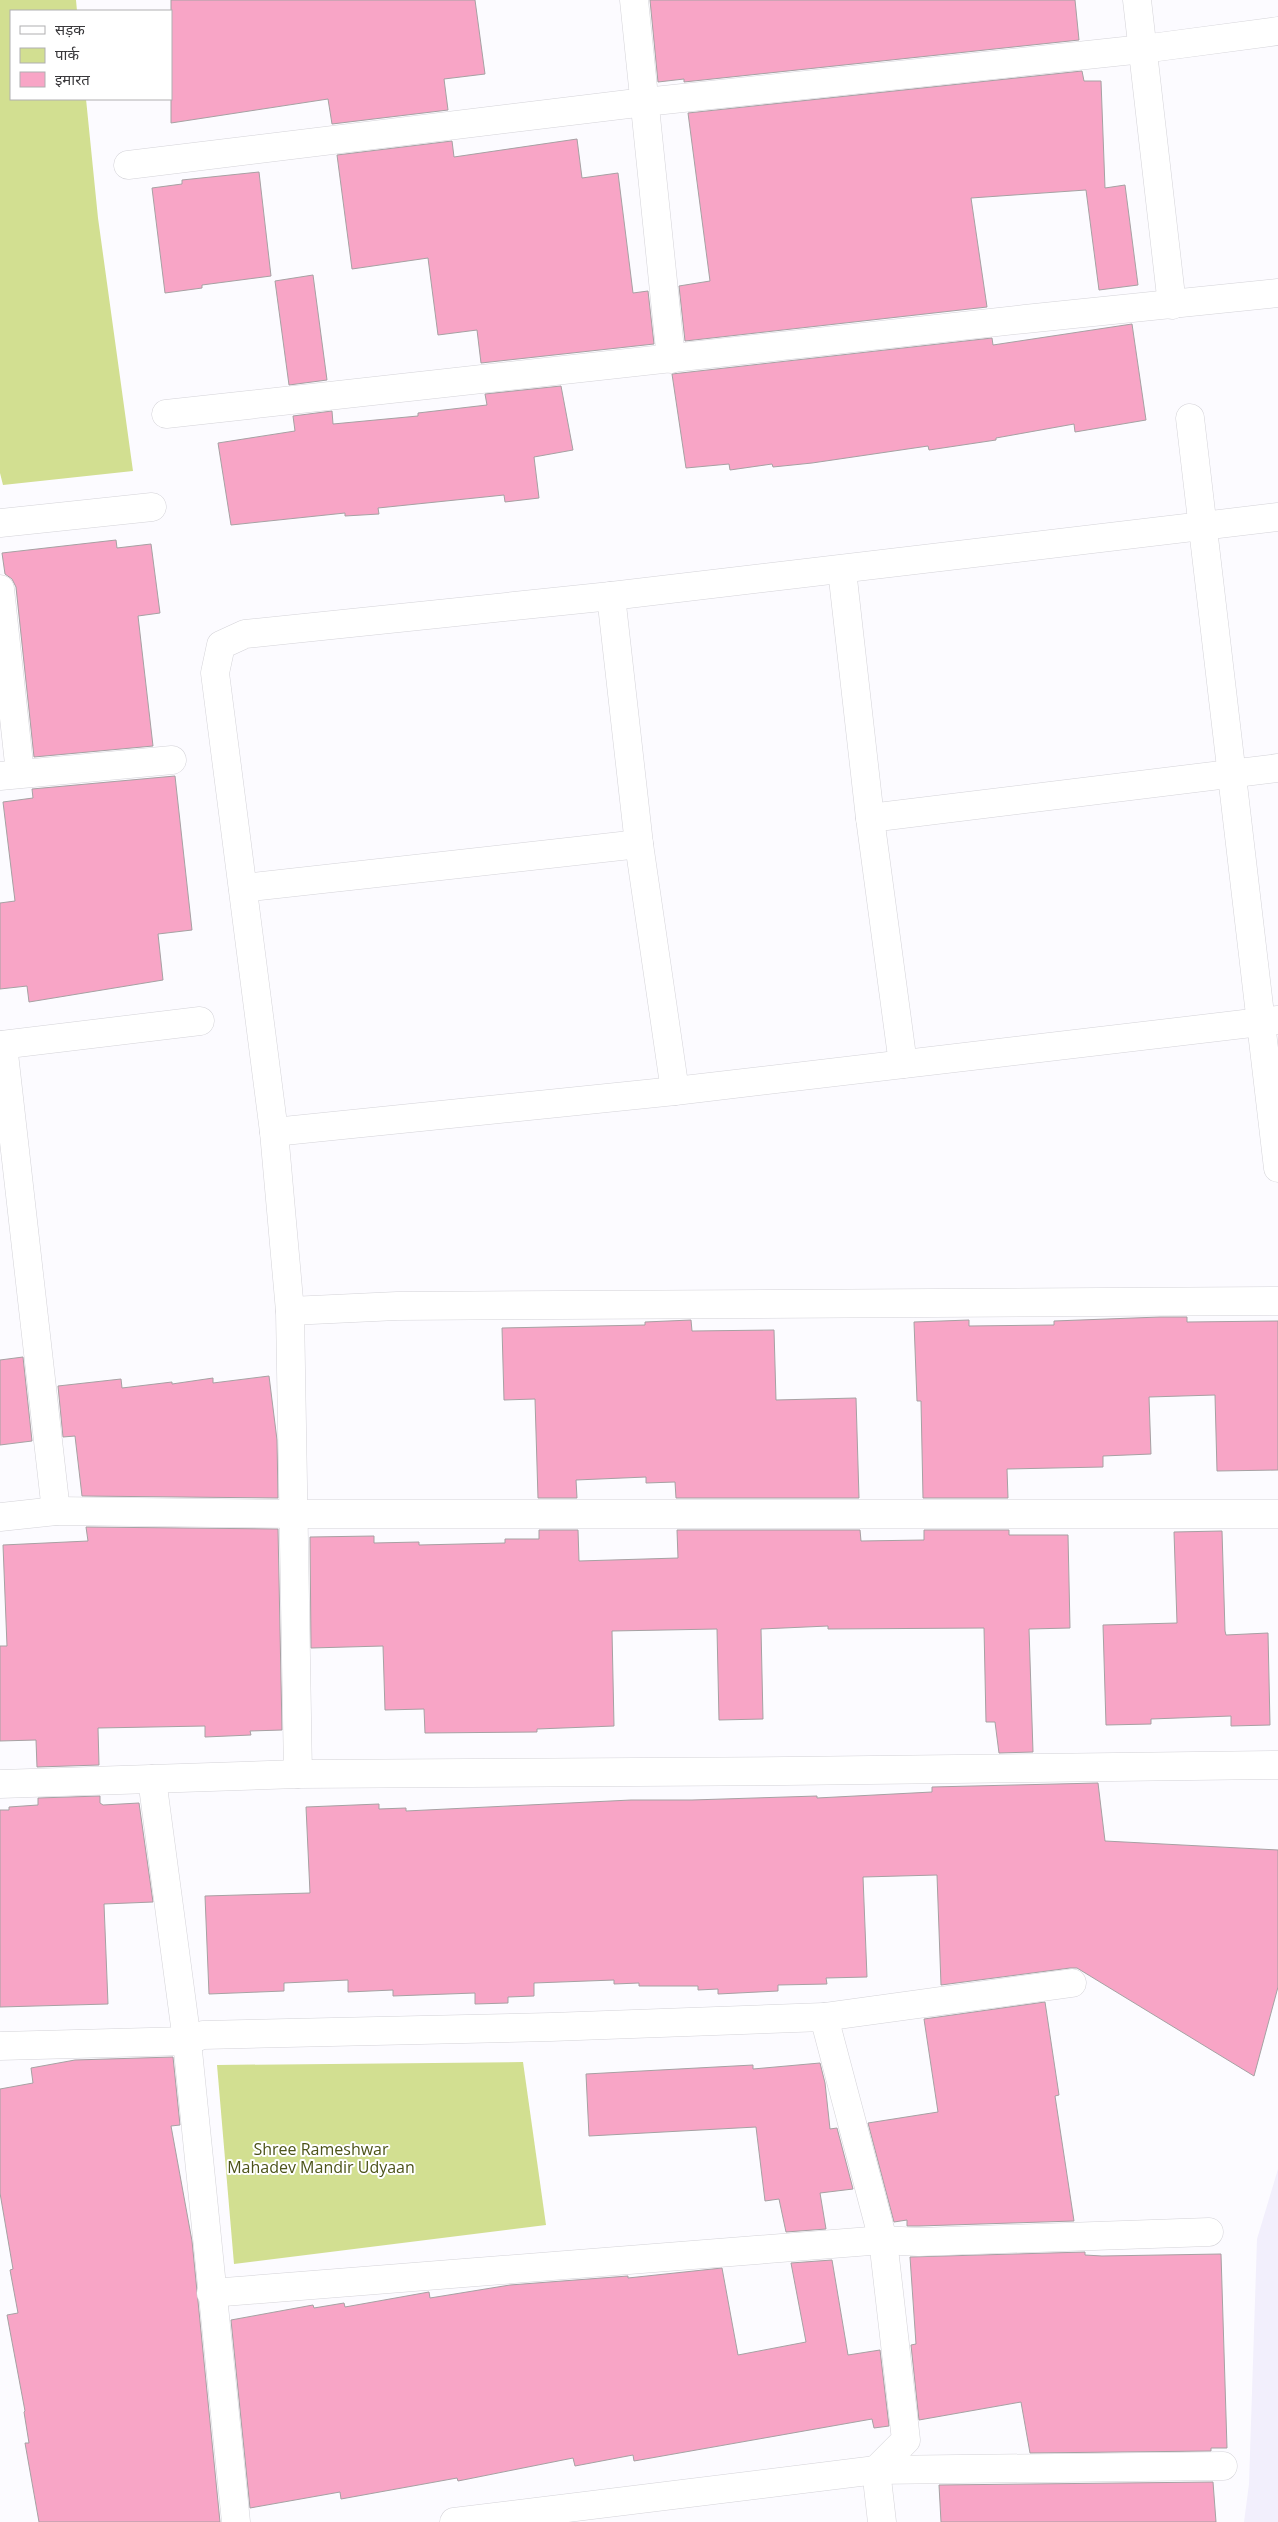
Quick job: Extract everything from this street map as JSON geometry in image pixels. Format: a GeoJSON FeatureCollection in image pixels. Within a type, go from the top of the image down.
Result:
{"type":"FeatureCollection","features":[{"type":"Feature","properties":{"kind":"street"},"geometry":{"type":"LineString","coordinates":[[634,0],[671,359]]}},
{"type":"Feature","properties":{"kind":"street"},"geometry":{"type":"LineString","coordinates":[[1137,0],[1172,305]]}},
{"type":"Feature","properties":{"kind":"street"},"geometry":{"type":"LineString","coordinates":[[128,165],[645,102],[1143,49],[1278,31]]}},
{"type":"Feature","properties":{"kind":"street"},"geometry":{"type":"LineString","coordinates":[[166,414],[1025,319],[1278,293]]}},
{"type":"Feature","properties":{"kind":"street"},"geometry":{"type":"LineString","coordinates":[[1190,418],[1232,774],[1270,1021],[1278,1168]]}},
{"type":"Feature","properties":{"kind":"street"},"geometry":{"type":"LineString","coordinates":[[0,523],[152,507]]}},
{"type":"Feature","properties":{"kind":"street"},"geometry":{"type":"LineString","coordinates":[[298,1774],[290,1312],[274,1132],[215,673],[221,645],[246,634],[842,570],[1204,528],[1278,517]]}},
{"type":"Feature","properties":{"kind":"street"},"geometry":{"type":"LineString","coordinates":[[842,570],[870,818],[903,1064]]}},
{"type":"Feature","properties":{"kind":"street"},"geometry":{"type":"LineString","coordinates":[[0,589],[10,774],[172,760]]}},
{"type":"Feature","properties":{"kind":"street"},"geometry":{"type":"LineString","coordinates":[[611,596],[640,844],[675,1091]]}},
{"type":"Feature","properties":{"kind":"street"},"geometry":{"type":"LineString","coordinates":[[870,818],[1278,768]]}},
{"type":"Feature","properties":{"kind":"street"},"geometry":{"type":"LineString","coordinates":[[243,888],[640,844]]}},
{"type":"Feature","properties":{"kind":"street"},"geometry":{"type":"LineString","coordinates":[[56,1511],[2,1045],[200,1021]]}},
{"type":"Feature","properties":{"kind":"street"},"geometry":{"type":"LineString","coordinates":[[274,1132],[675,1091],[1270,1021]]}},
{"type":"Feature","properties":{"kind":"street"},"geometry":{"type":"LineString","coordinates":[[290,1312],[407,1306],[1278,1301]]}},
{"type":"Feature","properties":{"kind":"street"},"geometry":{"type":"LineString","coordinates":[[0,1517],[56,1511],[294,1514],[1278,1514]]}},
{"type":"Feature","properties":{"kind":"street"},"geometry":{"type":"LineString","coordinates":[[0,1784],[298,1774],[1278,1765]]}},
{"type":"Feature","properties":{"kind":"street"},"geometry":{"type":"LineString","coordinates":[[152,1779],[187,2041],[211,2293],[236,2522]]}},
{"type":"Feature","properties":{"kind":"street"},"geometry":{"type":"LineString","coordinates":[[0,2046],[187,2041],[203,2035],[551,2027],[824,2016],[1072,1983]]}},
{"type":"Feature","properties":{"kind":"street"},"geometry":{"type":"LineString","coordinates":[[824,2016],[883,2240],[906,2440],[876,2470]]}},
{"type":"Feature","properties":{"kind":"street"},"geometry":{"type":"LineString","coordinates":[[211,2293],[883,2240],[919,2242],[1209,2232]]}},
{"type":"Feature","properties":{"kind":"street"},"geometry":{"type":"LineString","coordinates":[[454,2522],[876,2470],[1223,2466]]}},
{"type":"Feature","properties":{"kind":"street"},"geometry":{"type":"LineString","coordinates":[[876,2470],[882,2522]]}},
{"type":"Feature","properties":{"kind":"shaded area"},"geometry":{"type":"Polygon","coordinates":[[[1278,2169],[1278,2522],[1244,2522],[1249,2484],[1257,2239],[1278,2169]]]}},
{"type":"Feature","properties":{"kind":"green space"},"geometry":{"type":"Polygon","coordinates":[[[0,0],[76,0],[77,10],[10,10],[10,100],[86,100],[98,218],[133,471],[3,485],[0,473],[0,0]]]}},
{"type":"Feature","properties":{"kind":"green space","name":"Shree Rameshwar Mahadev Mandir Udyaan"},"geometry":{"type":"Polygon","coordinates":[[[523,2062],[546,2225],[234,2264],[217,2065],[523,2062]]]}},
{"type":"Feature","properties":{"kind":"building"},"geometry":{"type":"Polygon","coordinates":[[[171,0],[475,0],[485,74],[444,79],[448,110],[332,124],[328,99],[171,123],[171,0]]]}},
{"type":"Feature","properties":{"kind":"building"},"geometry":{"type":"Polygon","coordinates":[[[650,0],[1075,0],[1079,40],[684,82],[684,79],[658,82],[650,0]]]}},
{"type":"Feature","properties":{"kind":"building"},"geometry":{"type":"Polygon","coordinates":[[[1082,71],[1084,81],[1101,81],[1105,188],[1125,185],[1138,285],[1099,290],[1086,190],[971,198],[987,307],[685,341],[679,286],[710,281],[688,113],[1082,71]]]}},
{"type":"Feature","properties":{"kind":"building"},"geometry":{"type":"Polygon","coordinates":[[[577,139],[582,178],[618,173],[633,293],[648,291],[654,344],[481,363],[477,330],[438,335],[428,258],[352,269],[337,155],[452,141],[454,157],[577,139]]]}},
{"type":"Feature","properties":{"kind":"building"},"geometry":{"type":"Polygon","coordinates":[[[259,172],[271,276],[202,285],[202,288],[165,293],[152,188],[182,184],[182,180],[259,172]]]}},
{"type":"Feature","properties":{"kind":"building"},"geometry":{"type":"Polygon","coordinates":[[[313,275],[327,380],[289,385],[275,281],[313,275]]]}},
{"type":"Feature","properties":{"kind":"building"},"geometry":{"type":"Polygon","coordinates":[[[1132,324],[1146,420],[1075,432],[1074,424],[996,438],[996,440],[929,450],[928,446],[812,463],[773,467],[772,464],[730,470],[729,464],[686,468],[672,374],[992,338],[993,345],[1132,324]]]}},
{"type":"Feature","properties":{"kind":"building"},"geometry":{"type":"Polygon","coordinates":[[[561,386],[573,450],[534,457],[539,498],[505,502],[504,495],[378,508],[379,514],[345,516],[345,513],[231,525],[218,443],[295,431],[293,416],[332,411],[333,424],[418,416],[418,413],[487,405],[485,394],[561,386]]]}},
{"type":"Feature","properties":{"kind":"building"},"geometry":{"type":"Polygon","coordinates":[[[116,540],[117,548],[151,544],[160,613],[138,616],[153,746],[34,757],[16,587],[12,579],[5,574],[2,553],[116,540]]]}},
{"type":"Feature","properties":{"kind":"building"},"geometry":{"type":"Polygon","coordinates":[[[175,776],[192,930],[158,934],[163,980],[29,1002],[27,986],[0,989],[0,903],[15,901],[3,802],[33,798],[32,789],[175,776]]]}},
{"type":"Feature","properties":{"kind":"building"},"geometry":{"type":"Polygon","coordinates":[[[1187,1317],[1187,1322],[1278,1321],[1278,1470],[1217,1471],[1215,1395],[1149,1397],[1151,1454],[1103,1456],[1103,1467],[1007,1469],[1008,1498],[923,1498],[921,1401],[917,1401],[914,1322],[969,1320],[969,1326],[1054,1325],[1054,1321],[1187,1317]]]}},
{"type":"Feature","properties":{"kind":"building"},"geometry":{"type":"Polygon","coordinates":[[[691,1320],[692,1331],[774,1330],[776,1400],[856,1398],[859,1498],[676,1498],[675,1482],[646,1483],[646,1477],[576,1480],[577,1498],[538,1498],[535,1399],[504,1400],[502,1328],[645,1325],[645,1322],[691,1320]]]}},
{"type":"Feature","properties":{"kind":"building"},"geometry":{"type":"Polygon","coordinates":[[[23,1357],[32,1441],[0,1445],[0,1360],[23,1357]]]}},
{"type":"Feature","properties":{"kind":"building"},"geometry":{"type":"Polygon","coordinates":[[[269,1376],[277,1440],[278,1498],[82,1496],[75,1436],[63,1437],[58,1386],[121,1379],[122,1388],[213,1378],[213,1383],[269,1376]]]}},
{"type":"Feature","properties":{"kind":"building"},"geometry":{"type":"Polygon","coordinates":[[[86,1527],[278,1529],[282,1730],[250,1731],[251,1735],[205,1737],[205,1726],[98,1728],[99,1765],[37,1767],[36,1740],[0,1741],[0,1646],[7,1646],[3,1545],[88,1541],[86,1527]]]}},
{"type":"Feature","properties":{"kind":"building"},"geometry":{"type":"Polygon","coordinates":[[[539,1530],[578,1530],[579,1561],[678,1558],[677,1530],[860,1530],[861,1541],[924,1540],[924,1530],[1009,1530],[1009,1535],[1068,1535],[1070,1628],[1029,1629],[1033,1752],[999,1753],[995,1722],[986,1722],[984,1628],[828,1629],[828,1626],[761,1629],[763,1719],[719,1720],[717,1629],[612,1631],[614,1726],[537,1729],[537,1732],[425,1733],[424,1709],[385,1710],[383,1646],[311,1648],[310,1537],[374,1536],[374,1543],[419,1542],[419,1545],[505,1543],[505,1539],[539,1539],[539,1530]]]}},
{"type":"Feature","properties":{"kind":"building"},"geometry":{"type":"Polygon","coordinates":[[[1222,1531],[1225,1631],[1226,1635],[1268,1633],[1270,1725],[1231,1726],[1231,1716],[1151,1719],[1151,1724],[1106,1725],[1103,1625],[1177,1623],[1174,1532],[1222,1531]]]}},
{"type":"Feature","properties":{"kind":"building"},"geometry":{"type":"Polygon","coordinates":[[[1098,1783],[1105,1841],[1278,1850],[1278,1987],[1254,2076],[1077,1968],[941,1985],[937,1875],[863,1877],[867,1977],[826,1978],[827,1984],[778,1985],[778,1991],[718,1994],[718,1989],[698,1990],[698,1986],[639,1986],[639,1983],[614,1984],[614,1980],[534,1983],[534,1996],[508,1997],[508,2003],[475,2004],[475,1993],[393,1996],[393,1990],[348,1992],[348,1980],[284,1983],[284,1991],[209,1994],[205,1896],[310,1893],[306,1807],[379,1804],[379,1809],[406,1808],[406,1811],[631,1800],[817,1796],[817,1798],[932,1792],[932,1787],[1098,1783]]]}},
{"type":"Feature","properties":{"kind":"building"},"geometry":{"type":"Polygon","coordinates":[[[100,1796],[100,1803],[103,1805],[139,1803],[153,1902],[104,1904],[108,2004],[0,2007],[0,1810],[9,1810],[9,1807],[38,1805],[38,1798],[100,1796]]]}},
{"type":"Feature","properties":{"kind":"building"},"geometry":{"type":"Polygon","coordinates":[[[1045,2002],[1059,2095],[1055,2096],[1074,2221],[919,2226],[907,2226],[907,2220],[894,2222],[868,2123],[938,2112],[924,2019],[1045,2002]]]}},
{"type":"Feature","properties":{"kind":"building"},"geometry":{"type":"Polygon","coordinates":[[[173,2057],[180,2125],[171,2126],[192,2241],[220,2522],[39,2522],[25,2443],[29,2443],[25,2411],[7,2315],[18,2313],[10,2270],[13,2269],[0,2193],[0,2089],[33,2083],[31,2068],[75,2060],[173,2057]]]}},
{"type":"Feature","properties":{"kind":"building"},"geometry":{"type":"Polygon","coordinates":[[[820,2063],[825,2083],[830,2129],[837,2128],[853,2189],[820,2193],[826,2229],[786,2232],[779,2199],[765,2201],[756,2127],[589,2136],[586,2074],[753,2065],[753,2069],[820,2063]]]}},
{"type":"Feature","properties":{"kind":"building"},"geometry":{"type":"Polygon","coordinates":[[[1085,2252],[1085,2255],[1102,2256],[1221,2254],[1227,2448],[1211,2448],[1211,2451],[1030,2453],[1021,2402],[919,2420],[911,2345],[916,2344],[910,2257],[1085,2252]]]}},
{"type":"Feature","properties":{"kind":"building"},"geometry":{"type":"Polygon","coordinates":[[[832,2260],[848,2355],[880,2350],[889,2426],[874,2428],[872,2419],[634,2461],[633,2455],[575,2466],[573,2458],[458,2481],[457,2478],[341,2499],[340,2492],[250,2508],[231,2320],[313,2305],[314,2308],[344,2303],[345,2307],[429,2292],[430,2298],[510,2285],[628,2276],[628,2278],[722,2268],[738,2355],[806,2342],[791,2263],[832,2260]]]}},
{"type":"Feature","properties":{"kind":"building"},"geometry":{"type":"Polygon","coordinates":[[[1213,2482],[1216,2522],[941,2522],[939,2485],[1213,2482]]]}}]}
